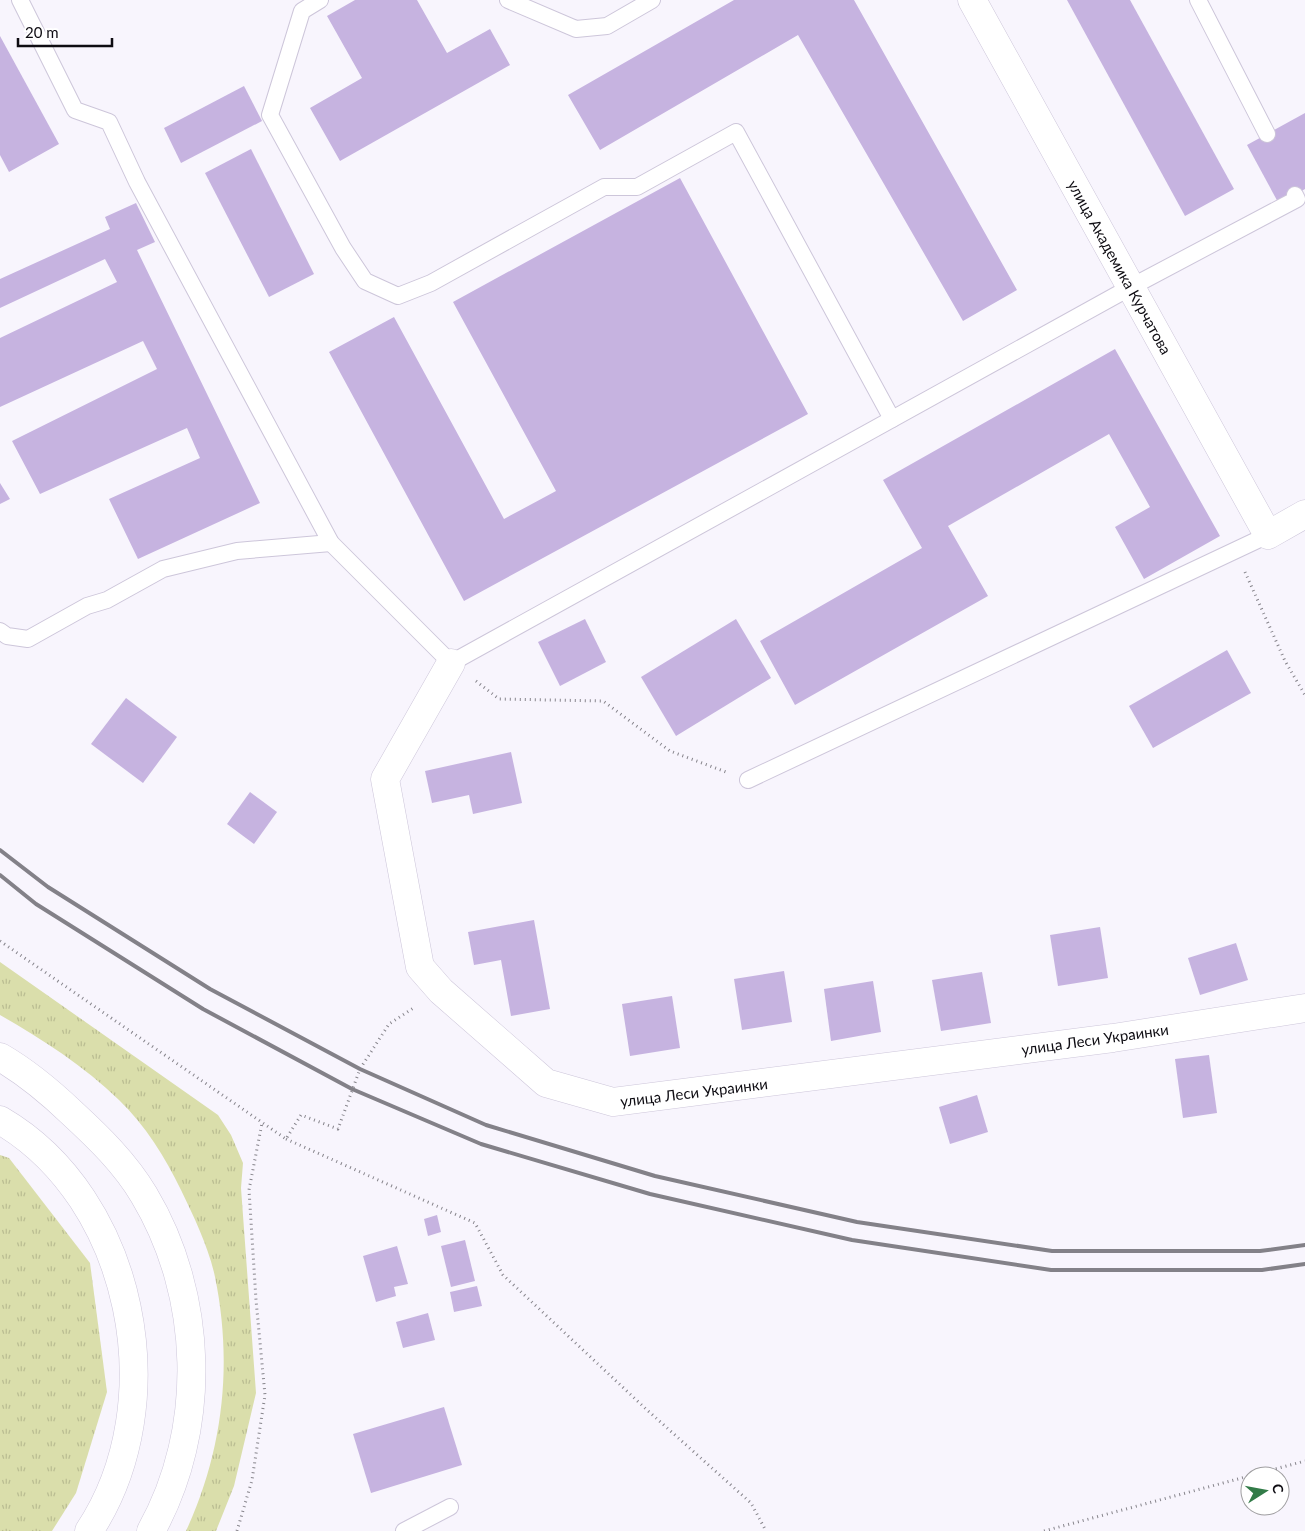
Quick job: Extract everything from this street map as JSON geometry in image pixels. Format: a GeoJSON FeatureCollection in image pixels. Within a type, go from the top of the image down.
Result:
{"type":"FeatureCollection","features":[{"type":"Feature","properties":{"kind":"street","name":"улица Академика Курчатова"},"geometry":{"type":"LineString","coordinates":[[972,0],[1268,535]]}},
{"type":"Feature","properties":{"kind":"street"},"geometry":{"type":"LineString","coordinates":[[1268,535],[1305,514]]}},
{"type":"Feature","properties":{"kind":"street","name":"улица Леси Украинки"},"geometry":{"type":"LineString","coordinates":[[451,663],[385,779],[420,967],[441,990],[546,1083],[613,1102],[1113,1038],[1305,1008]]}},
{"type":"Feature","properties":{"kind":"street"},"geometry":{"type":"LineString","coordinates":[[0,1057],[14,1065],[60,1102],[104,1144],[124,1167],[143,1194],[158,1221],[180,1279],[190,1330],[189,1412],[174,1481],[151,1531]]}},
{"type":"Feature","properties":{"kind":"street"},"geometry":{"type":"LineString","coordinates":[[0,1120],[44,1154],[78,1192],[101,1230],[117,1268],[123,1290],[133,1355],[131,1408],[115,1479],[89,1531]]}},
{"type":"Feature","properties":{"kind":"lane"},"geometry":{"type":"LineString","coordinates":[[20,0],[75,110],[109,122],[137,182],[331,543],[451,663],[1131,287],[1297,199],[1295,195]]}},
{"type":"Feature","properties":{"kind":"lane"},"geometry":{"type":"LineString","coordinates":[[320,0],[302,11],[270,115],[343,248],[365,282],[398,296],[431,283],[604,187],[637,187],[736,132],[892,419]]}},
{"type":"Feature","properties":{"kind":"lane"},"geometry":{"type":"LineString","coordinates":[[508,0],[576,29],[607,26],[652,0]]}},
{"type":"Feature","properties":{"kind":"lane"},"geometry":{"type":"LineString","coordinates":[[1198,0],[1267,134]]}},
{"type":"Feature","properties":{"kind":"lane"},"geometry":{"type":"LineString","coordinates":[[748,780],[1268,535]]}},
{"type":"Feature","properties":{"kind":"lane"},"geometry":{"type":"LineString","coordinates":[[0,631],[7,636],[28,639],[88,606],[107,600],[163,569],[237,552],[331,543]]}},
{"type":"Feature","properties":{"kind":"lane"},"geometry":{"type":"LineString","coordinates":[[404,1531],[450,1507]]}},
{"type":"Feature","properties":{"kind":"path"},"geometry":{"type":"LineString","coordinates":[[1235,551],[1285,662],[1305,695]]}},
{"type":"Feature","properties":{"kind":"path"},"geometry":{"type":"LineString","coordinates":[[451,663],[499,699],[603,701],[670,751],[748,780]]}},
{"type":"Feature","properties":{"kind":"path"},"geometry":{"type":"LineString","coordinates":[[0,941],[286,1139],[475,1223],[503,1275],[646,1409],[751,1503],[766,1531]]}},
{"type":"Feature","properties":{"kind":"path"},"geometry":{"type":"LineString","coordinates":[[286,1139],[301,1115],[338,1129],[360,1069],[389,1024],[441,990]]}},
{"type":"Feature","properties":{"kind":"path"},"geometry":{"type":"LineString","coordinates":[[237,1531],[252,1480],[265,1395],[256,1300],[249,1190],[262,1123]]}},
{"type":"Feature","properties":{"kind":"path"},"geometry":{"type":"LineString","coordinates":[[1044,1531],[1305,1461]]}},
{"type":"Feature","properties":{"kind":"green space"},"geometry":{"type":"Polygon","coordinates":[[[0,962],[218,1115],[231,1135],[243,1163],[241,1188],[256,1393],[234,1486],[216,1531],[186,1531],[199,1501],[209,1470],[221,1407],[223,1342],[220,1310],[215,1277],[205,1244],[168,1166],[154,1142],[129,1110],[77,1064],[47,1043],[0,1015],[0,962]]]}},
{"type":"Feature","properties":{"kind":"green space"},"geometry":{"type":"Polygon","coordinates":[[[0,1155],[9,1158],[90,1263],[107,1392],[76,1493],[52,1531],[0,1531],[0,1155]]]}},
{"type":"Feature","properties":{"kind":"building"},"geometry":{"type":"Polygon","coordinates":[[[355,0],[417,0],[447,53],[490,29],[510,65],[340,161],[310,108],[362,78],[327,16],[355,0]]]}},
{"type":"Feature","properties":{"kind":"building"},"geometry":{"type":"Polygon","coordinates":[[[734,0],[854,0],[1017,290],[963,321],[798,35],[600,150],[568,95],[734,0]]]}},
{"type":"Feature","properties":{"kind":"building"},"geometry":{"type":"Polygon","coordinates":[[[1067,0],[1130,0],[1234,189],[1185,216],[1067,0]]]}},
{"type":"Feature","properties":{"kind":"building"},"geometry":{"type":"Polygon","coordinates":[[[0,36],[59,144],[9,172],[0,155],[0,36]]]}},
{"type":"Feature","properties":{"kind":"building"},"geometry":{"type":"Polygon","coordinates":[[[244,86],[262,121],[181,163],[164,128],[244,86]]]}},
{"type":"Feature","properties":{"kind":"building"},"geometry":{"type":"Polygon","coordinates":[[[1305,113],[1305,189],[1279,204],[1247,145],[1305,113]]]}},
{"type":"Feature","properties":{"kind":"building"},"geometry":{"type":"Polygon","coordinates":[[[251,149],[314,274],[269,297],[205,173],[251,149]]]}},
{"type":"Feature","properties":{"kind":"building"},"geometry":{"type":"Polygon","coordinates":[[[680,178],[808,414],[464,601],[329,352],[394,317],[504,519],[556,491],[453,302],[680,178]]]}},
{"type":"Feature","properties":{"kind":"building"},"geometry":{"type":"Polygon","coordinates":[[[136,203],[155,242],[137,250],[260,503],[138,559],[109,499],[200,458],[187,428],[40,494],[12,441],[157,369],[143,341],[0,407],[0,338],[117,282],[105,259],[0,308],[0,279],[110,229],[105,217],[136,203]]]}},
{"type":"Feature","properties":{"kind":"building"},"geometry":{"type":"Polygon","coordinates":[[[1115,349],[1220,536],[1144,579],[1115,527],[1150,507],[1109,434],[948,526],[988,596],[795,705],[760,641],[922,548],[883,480],[1115,349]]]}},
{"type":"Feature","properties":{"kind":"building"},"geometry":{"type":"Polygon","coordinates":[[[0,483],[10,499],[0,504],[0,483]]]}},
{"type":"Feature","properties":{"kind":"building"},"geometry":{"type":"Polygon","coordinates":[[[585,619],[606,662],[560,686],[538,642],[585,619]]]}},
{"type":"Feature","properties":{"kind":"building"},"geometry":{"type":"Polygon","coordinates":[[[736,619],[771,678],[676,736],[641,677],[736,619]]]}},
{"type":"Feature","properties":{"kind":"building"},"geometry":{"type":"Polygon","coordinates":[[[1227,650],[1251,693],[1153,748],[1129,706],[1227,650]]]}},
{"type":"Feature","properties":{"kind":"building"},"geometry":{"type":"Polygon","coordinates":[[[126,698],[177,737],[143,783],[91,744],[126,698]]]}},
{"type":"Feature","properties":{"kind":"building"},"geometry":{"type":"Polygon","coordinates":[[[511,752],[522,803],[473,814],[469,795],[432,803],[425,771],[511,752]]]}},
{"type":"Feature","properties":{"kind":"building"},"geometry":{"type":"Polygon","coordinates":[[[250,792],[277,812],[254,844],[227,824],[250,792]]]}},
{"type":"Feature","properties":{"kind":"building"},"geometry":{"type":"Polygon","coordinates":[[[534,920],[550,1009],[511,1016],[501,960],[474,965],[468,932],[534,920]]]}},
{"type":"Feature","properties":{"kind":"building"},"geometry":{"type":"Polygon","coordinates":[[[1100,927],[1108,978],[1058,986],[1050,935],[1100,927]]]}},
{"type":"Feature","properties":{"kind":"building"},"geometry":{"type":"Polygon","coordinates":[[[1236,943],[1248,980],[1200,995],[1188,958],[1236,943]]]}},
{"type":"Feature","properties":{"kind":"building"},"geometry":{"type":"Polygon","coordinates":[[[784,971],[792,1022],[742,1030],[734,979],[784,971]]]}},
{"type":"Feature","properties":{"kind":"building"},"geometry":{"type":"Polygon","coordinates":[[[982,972],[991,1023],[941,1031],[932,980],[982,972]]]}},
{"type":"Feature","properties":{"kind":"building"},"geometry":{"type":"Polygon","coordinates":[[[873,981],[881,1032],[831,1041],[824,989],[873,981]]]}},
{"type":"Feature","properties":{"kind":"building"},"geometry":{"type":"Polygon","coordinates":[[[672,996],[680,1048],[630,1056],[622,1004],[672,996]]]}},
{"type":"Feature","properties":{"kind":"building"},"geometry":{"type":"Polygon","coordinates":[[[1209,1055],[1217,1113],[1183,1118],[1175,1059],[1209,1055]]]}},
{"type":"Feature","properties":{"kind":"building"},"geometry":{"type":"Polygon","coordinates":[[[977,1095],[988,1132],[950,1144],[939,1107],[977,1095]]]}},
{"type":"Feature","properties":{"kind":"building"},"geometry":{"type":"Polygon","coordinates":[[[437,1215],[441,1232],[428,1236],[424,1219],[437,1215]]]}},
{"type":"Feature","properties":{"kind":"building"},"geometry":{"type":"Polygon","coordinates":[[[465,1240],[475,1281],[451,1287],[441,1246],[465,1240]]]}},
{"type":"Feature","properties":{"kind":"building"},"geometry":{"type":"Polygon","coordinates":[[[397,1246],[408,1284],[394,1287],[396,1296],[376,1302],[363,1256],[397,1246]]]}},
{"type":"Feature","properties":{"kind":"building"},"geometry":{"type":"Polygon","coordinates":[[[477,1286],[482,1306],[454,1312],[450,1292],[477,1286]]]}},
{"type":"Feature","properties":{"kind":"building"},"geometry":{"type":"Polygon","coordinates":[[[428,1313],[435,1340],[403,1348],[396,1322],[428,1313]]]}},
{"type":"Feature","properties":{"kind":"building"},"geometry":{"type":"Polygon","coordinates":[[[444,1407],[462,1465],[371,1493],[353,1434],[444,1407]]]}},
{"type":"Feature","properties":{"kind":"railway"},"geometry":{"type":"LineString","coordinates":[[0,850],[48,887],[210,989],[360,1069],[486,1125],[655,1176],[857,1222],[1052,1251],[1260,1251],[1305,1245]]}},
{"type":"Feature","properties":{"kind":"railway"},"geometry":{"type":"LineString","coordinates":[[0,875],[36,904],[203,1009],[352,1089],[481,1144],[650,1194],[852,1240],[1051,1270],[1262,1270],[1305,1264]]}}]}
